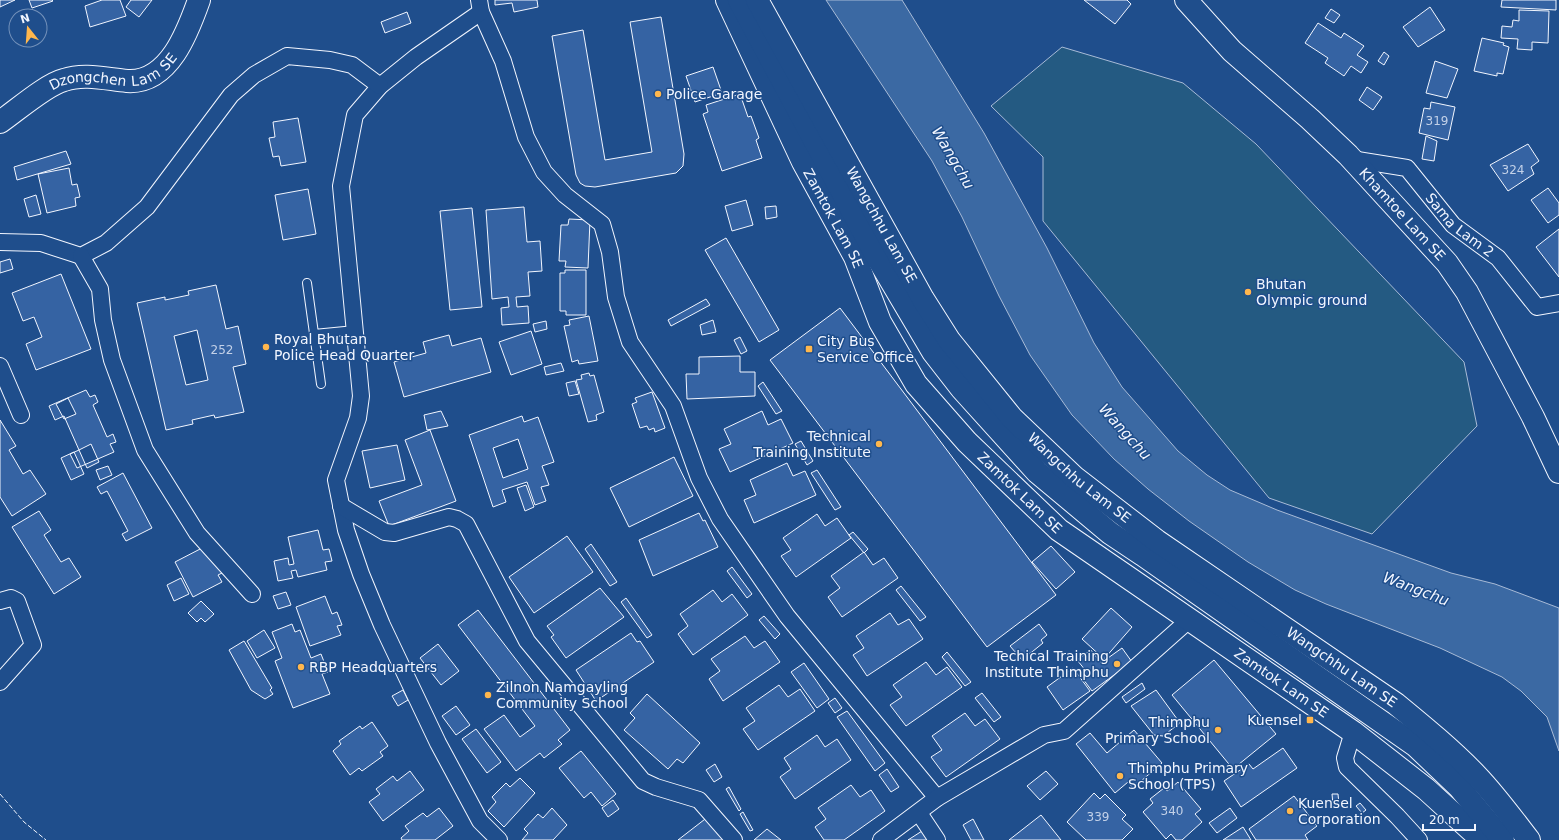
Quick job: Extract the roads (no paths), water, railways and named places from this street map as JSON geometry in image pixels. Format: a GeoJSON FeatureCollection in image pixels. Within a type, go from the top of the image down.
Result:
{"type":"FeatureCollection","features":[{"type":"Feature","properties":{"kind":"main road","name":"Dzongchen Lam SE"},"geometry":{"type":"LineString","coordinates":[[0,122],[52,85],[62,80],[90,77],[132,81],[155,74],[172,57],[181,43],[199,0]]}},
{"type":"Feature","properties":{"kind":"main road","name":"Zamtok Lam SE"},"geometry":{"type":"LineString","coordinates":[[726,0],[803,162],[855,257],[880,322],[916,384],[967,442],[1059,530],[1353,732],[1426,789],[1482,840]]}},
{"type":"Feature","properties":{"kind":"main road","name":"Wangchhu Lam SE"},"geometry":{"type":"LineString","coordinates":[[739,0],[878,259],[928,345],[961,388],[999,432],[1037,472],[1110,534],[1150,559],[1416,746],[1460,787],[1503,840]]}},
{"type":"Feature","properties":{"kind":"main road","name":"Wangchhu Lam SE"},"geometry":{"type":"LineString","coordinates":[[757,0],[923,299],[949,340],[1012,418],[1074,477],[1127,519],[1396,704],[1429,732],[1476,776],[1496,798],[1529,840]]}},
{"type":"Feature","properties":{"kind":"main road","name":"Khamtoe Lam SE"},"geometry":{"type":"LineString","coordinates":[[1186,0],[1232,51],[1310,119],[1351,159],[1447,263],[1467,292],[1533,417],[1559,472]]}},
{"type":"Feature","properties":{"kind":"street"},"geometry":{"type":"LineString","coordinates":[[499,840],[480,821],[422,708],[361,574],[346,530],[336,480],[358,418],[361,396],[341,186],[355,115],[380,86],[480,6],[503,61],[526,137],[544,172],[565,195],[602,224],[610,252],[616,297],[630,342],[673,406],[699,478],[720,519],[787,616],[937,798]]}},
{"type":"Feature","properties":{"kind":"street"},"geometry":{"type":"LineString","coordinates":[[81,256],[106,243],[147,207],[231,95],[254,76],[287,56],[330,60],[352,65],[380,86]]}},
{"type":"Feature","properties":{"kind":"street","name":"Sama Lam 2"},"geometry":{"type":"LineString","coordinates":[[1351,159],[1407,168],[1453,225],[1498,258],[1537,307],[1559,303]]}},
{"type":"Feature","properties":{"kind":"street"},"geometry":{"type":"LineString","coordinates":[[0,242],[41,243],[81,256],[100,289],[103,320],[112,360],[145,450],[197,533],[252,594]]}},
{"type":"Feature","properties":{"kind":"street"},"geometry":{"type":"LineString","coordinates":[[0,366],[21,415]]}},
{"type":"Feature","properties":{"kind":"street"},"geometry":{"type":"LineString","coordinates":[[341,506],[385,532],[394,533],[449,517],[466,524],[527,641],[643,781],[656,787],[699,800],[734,840]]}},
{"type":"Feature","properties":{"kind":"street"},"geometry":{"type":"LineString","coordinates":[[0,601],[11,598],[17,601],[33,645],[0,682]]}},
{"type":"Feature","properties":{"kind":"street"},"geometry":{"type":"LineString","coordinates":[[881,840],[937,798],[1044,735],[1064,731],[1189,620]]}},
{"type":"Feature","properties":{"kind":"street"},"geometry":{"type":"LineString","coordinates":[[1353,732],[1345,758],[1347,767],[1419,840]]}},
{"type":"Feature","properties":{"kind":"street"},"geometry":{"type":"LineString","coordinates":[[919,812],[937,840]]}},
{"type":"Feature","properties":{"kind":"lane"},"geometry":{"type":"LineString","coordinates":[[307,283],[322,384]]}},
{"type":"Feature","properties":{"kind":"lane"},"geometry":{"type":"LineString","coordinates":[[314,334],[355,330]]}},
{"type":"Feature","properties":{"kind":"water","name":"Wangchu"},"geometry":{"type":"Polygon","coordinates":[[[826,0],[902,0],[984,133],[1047,248],[1094,343],[1122,387],[1178,451],[1207,475],[1230,490],[1277,510],[1451,573],[1495,584],[1559,608],[1559,751],[1547,717],[1521,691],[1502,677],[1440,648],[1326,604],[1295,590],[1248,562],[1189,521],[1148,489],[1114,459],[1072,415],[1030,355],[999,296],[962,217],[932,161],[826,0]]]}},
{"type":"Feature","properties":{"kind":"place","name":"Police Garage"},"geometry":{"type":"Point","coordinates":[658,94]}},
{"type":"Feature","properties":{"kind":"place","name":"Bhutan Olympic ground"},"geometry":{"type":"Point","coordinates":[1248,292]}},
{"type":"Feature","properties":{"kind":"place","name":"Royal Bhutan Police Head Quarter"},"geometry":{"type":"Point","coordinates":[266,347]}},
{"type":"Feature","properties":{"kind":"place","name":"City Bus Service Office"},"geometry":{"type":"Point","coordinates":[809,349]}},
{"type":"Feature","properties":{"kind":"place","name":"Technical Training Institute"},"geometry":{"type":"Point","coordinates":[879,444]}},
{"type":"Feature","properties":{"kind":"place","name":"Techical Training Institute Thimphu"},"geometry":{"type":"Point","coordinates":[1117,664]}},
{"type":"Feature","properties":{"kind":"place","name":"RBP Headquarters"},"geometry":{"type":"Point","coordinates":[301,667]}},
{"type":"Feature","properties":{"kind":"place","name":"Zilnon Namgayling Community School"},"geometry":{"type":"Point","coordinates":[488,695]}},
{"type":"Feature","properties":{"kind":"place","name":"Kuensel"},"geometry":{"type":"Point","coordinates":[1310,720]}},
{"type":"Feature","properties":{"kind":"place","name":"Thimphu Primary School"},"geometry":{"type":"Point","coordinates":[1218,730]}},
{"type":"Feature","properties":{"kind":"place","name":"Thimphu Primary School (TPS)"},"geometry":{"type":"Point","coordinates":[1120,776]}},
{"type":"Feature","properties":{"kind":"place","name":"Kuensel Corporation"},"geometry":{"type":"Point","coordinates":[1290,811]}}]}
